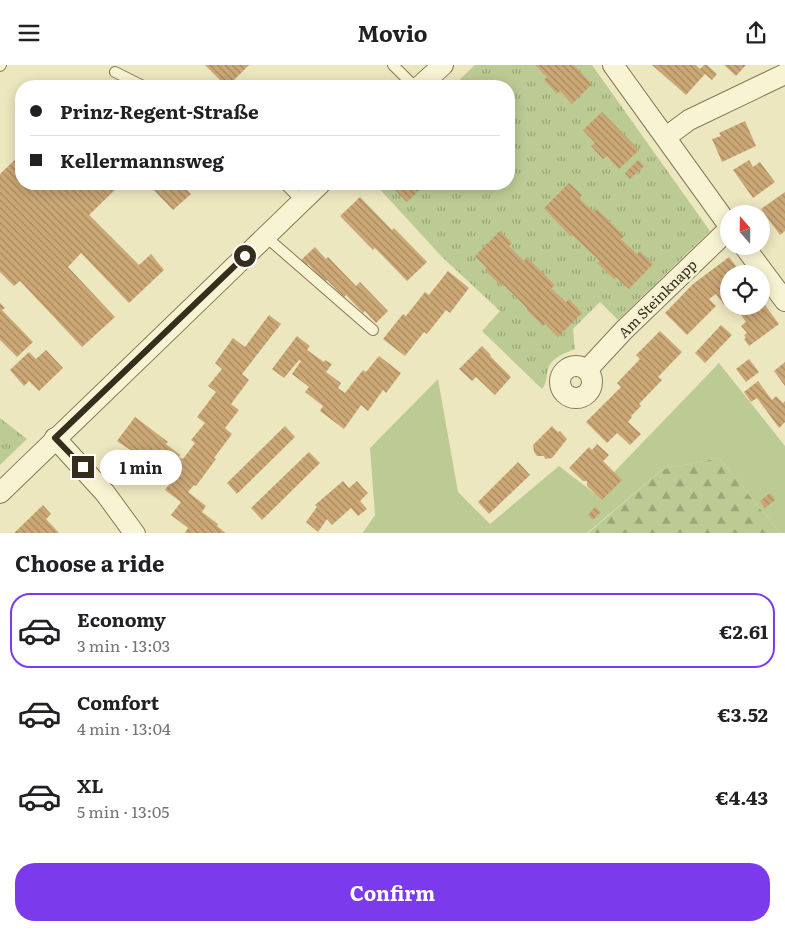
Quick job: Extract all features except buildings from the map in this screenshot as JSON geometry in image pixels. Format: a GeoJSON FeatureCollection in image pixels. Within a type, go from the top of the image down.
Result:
{"type":"FeatureCollection","features":[{"type":"Feature","properties":{"kind":"street"},"geometry":{"type":"LineString","coordinates":[[427,80],[443,65]]}},
{"type":"Feature","properties":{"kind":"street","name":"Am Steinknapp"},"geometry":{"type":"LineString","coordinates":[[619,67],[720,214]]}},
{"type":"Feature","properties":{"kind":"street"},"geometry":{"type":"LineString","coordinates":[[666,137],[689,120],[785,74]]}},
{"type":"Feature","properties":{"kind":"street"},"geometry":{"type":"LineString","coordinates":[[0,493],[314,190]]}},
{"type":"Feature","properties":{"kind":"street","name":"Am Steinknapp"},"geometry":{"type":"LineString","coordinates":[[586,370],[720,236]]}},
{"type":"Feature","properties":{"kind":"street"},"geometry":{"type":"LineString","coordinates":[[751,255],[785,301]]}},
{"type":"Feature","properties":{"kind":"street"},"geometry":{"type":"LineString","coordinates":[[55,438],[100,487],[135,533]]}},
{"type":"Feature","properties":{"kind":"lane"},"geometry":{"type":"LineString","coordinates":[[393,65],[408,80]]}},
{"type":"Feature","properties":{"kind":"lane"},"geometry":{"type":"LineString","coordinates":[[115,72],[131,80]]}},
{"type":"Feature","properties":{"kind":"lane"},"geometry":{"type":"LineString","coordinates":[[292,190],[302,201]]}},
{"type":"Feature","properties":{"kind":"lane"},"geometry":{"type":"LineString","coordinates":[[265,236],[373,331]]}},
{"type":"Feature","properties":{"kind":"green space"},"geometry":{"type":"Polygon","coordinates":[[[475,65],[592,65],[710,231],[618,320],[600,302],[573,329],[575,349],[559,356],[552,362],[542,389],[482,331],[500,311],[442,257],[381,190],[515,190],[515,80],[459,80],[475,65]]]}},
{"type":"Feature","properties":{"kind":"green space"},"geometry":{"type":"Polygon","coordinates":[[[719,363],[785,446],[785,533],[780,533],[719,458],[663,469],[587,533],[363,533],[375,515],[370,448],[438,379],[458,492],[490,524],[559,466],[594,493],[719,363]]]}},
{"type":"Feature","properties":{"kind":"green space"},"geometry":{"type":"Polygon","coordinates":[[[0,418],[27,439],[0,465],[0,418]]]}},
{"type":"Feature","properties":{"kind":"green space"},"geometry":{"type":"Polygon","coordinates":[[[719,458],[780,533],[588,533],[663,469],[719,458]]]}},
{"type":"Feature","properties":{"kind":"route"},"geometry":{"type":"LineString","coordinates":[[83,467],[55,438],[245,256]]}}]}
